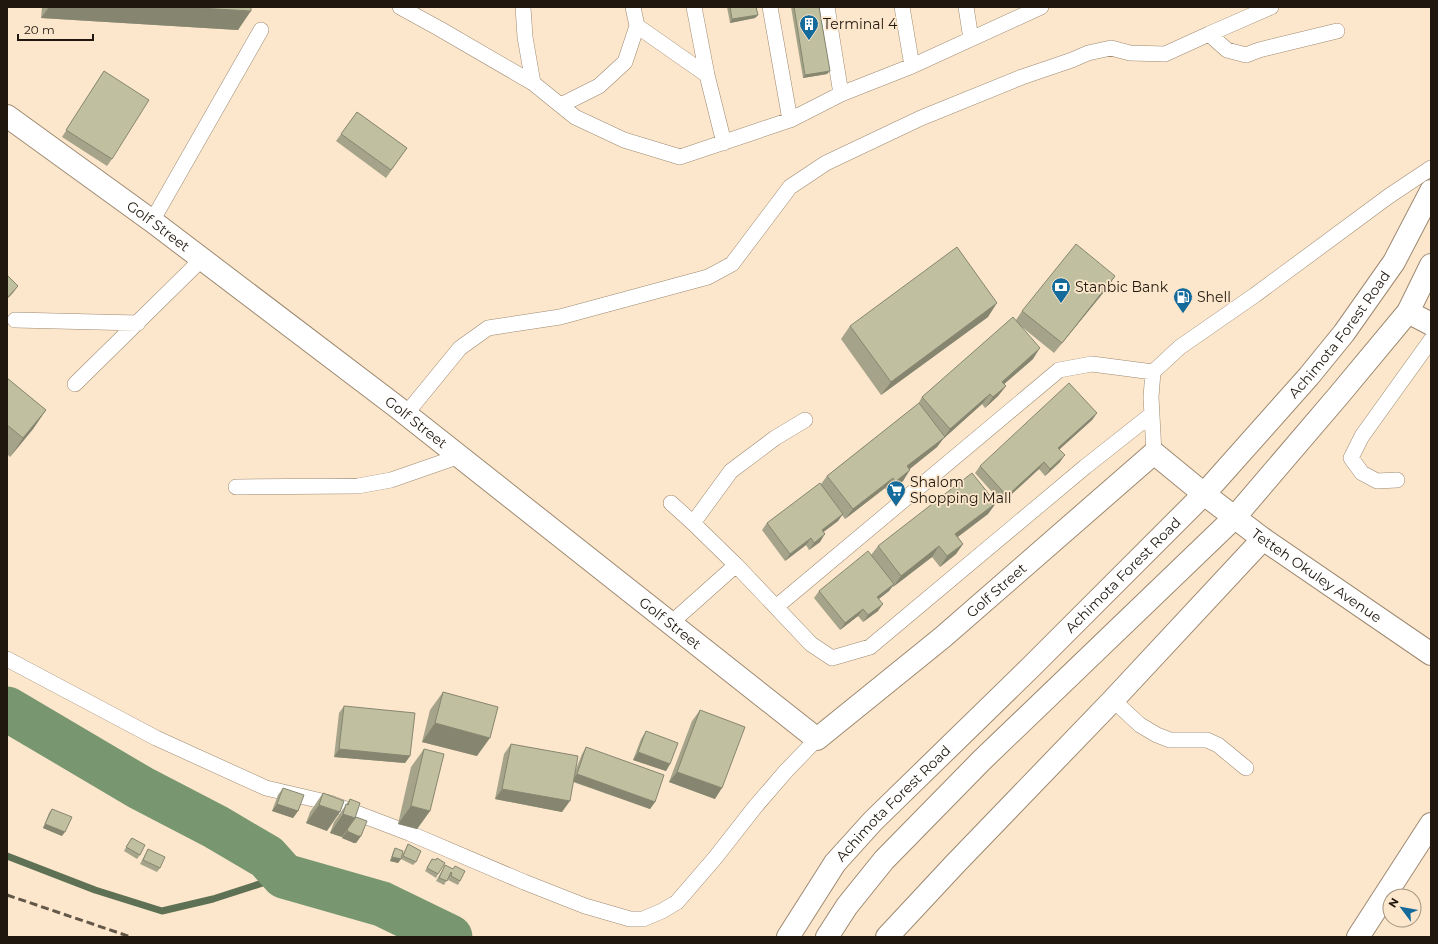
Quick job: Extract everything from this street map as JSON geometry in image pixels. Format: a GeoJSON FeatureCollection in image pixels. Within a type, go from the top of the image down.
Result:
{"type":"FeatureCollection","features":[{"type":"Feature","properties":{"kind":"street","name":"Golf Street"},"geometry":{"type":"LineString","coordinates":[[7,116],[152,221],[406,414],[817,740],[943,637],[1154,453]]}},
{"type":"Feature","properties":{"kind":"street","name":"Achimota Forest Road"},"geometry":{"type":"LineString","coordinates":[[788,937],[835,863],[873,821],[1032,666],[1204,494],[1309,376],[1344,333],[1394,262],[1431,191]]}},
{"type":"Feature","properties":{"kind":"street"},"geometry":{"type":"LineString","coordinates":[[828,937],[847,906],[884,860],[981,761],[1234,518],[1340,395],[1408,312],[1431,265]]}},
{"type":"Feature","properties":{"kind":"street"},"geometry":{"type":"LineString","coordinates":[[1408,312],[1431,324]]}},
{"type":"Feature","properties":{"kind":"street","name":"Tetteh Okuley Avenue"},"geometry":{"type":"LineString","coordinates":[[1154,453],[1234,518],[1431,654]]}},
{"type":"Feature","properties":{"kind":"street"},"geometry":{"type":"LineString","coordinates":[[887,937],[1113,700],[1263,539]]}},
{"type":"Feature","properties":{"kind":"street"},"geometry":{"type":"LineString","coordinates":[[1358,937],[1431,824]]}},
{"type":"Feature","properties":{"kind":"lane"},"geometry":{"type":"LineString","coordinates":[[400,7],[533,83],[575,117],[624,140],[680,157],[790,120],[841,94],[912,66],[971,39],[1026,10],[1041,7]]}},
{"type":"Feature","properties":{"kind":"lane"},"geometry":{"type":"LineString","coordinates":[[523,7],[525,37],[533,83]]}},
{"type":"Feature","properties":{"kind":"lane"},"geometry":{"type":"LineString","coordinates":[[561,105],[599,86],[625,62],[637,26],[633,7]]}},
{"type":"Feature","properties":{"kind":"lane"},"geometry":{"type":"LineString","coordinates":[[694,7],[707,75],[724,143]]}},
{"type":"Feature","properties":{"kind":"lane"},"geometry":{"type":"LineString","coordinates":[[770,7],[790,120]]}},
{"type":"Feature","properties":{"kind":"lane"},"geometry":{"type":"LineString","coordinates":[[827,7],[841,94]]}},
{"type":"Feature","properties":{"kind":"lane"},"geometry":{"type":"LineString","coordinates":[[902,7],[912,66]]}},
{"type":"Feature","properties":{"kind":"lane"},"geometry":{"type":"LineString","coordinates":[[966,7],[971,39]]}},
{"type":"Feature","properties":{"kind":"lane"},"geometry":{"type":"LineString","coordinates":[[406,414],[460,348],[488,328],[560,316],[708,277],[732,264],[790,187],[826,163],[921,118],[1022,77],[1088,54],[1111,48],[1130,53],[1165,54],[1271,7]]}},
{"type":"Feature","properties":{"kind":"lane"},"geometry":{"type":"LineString","coordinates":[[637,26],[707,75]]}},
{"type":"Feature","properties":{"kind":"lane"},"geometry":{"type":"LineString","coordinates":[[152,221],[261,30]]}},
{"type":"Feature","properties":{"kind":"lane"},"geometry":{"type":"LineString","coordinates":[[1209,34],[1228,50],[1246,55],[1337,31]]}},
{"type":"Feature","properties":{"kind":"lane"},"geometry":{"type":"LineString","coordinates":[[1154,453],[1151,397],[1153,372],[1180,347],[1256,295],[1389,196],[1431,168]]}},
{"type":"Feature","properties":{"kind":"lane"},"geometry":{"type":"LineString","coordinates":[[75,384],[202,259]]}},
{"type":"Feature","properties":{"kind":"lane"},"geometry":{"type":"LineString","coordinates":[[15,320],[138,323]]}},
{"type":"Feature","properties":{"kind":"lane"},"geometry":{"type":"LineString","coordinates":[[1397,480],[1376,481],[1362,473],[1351,458],[1362,436],[1431,340]]}},
{"type":"Feature","properties":{"kind":"lane"},"geometry":{"type":"LineString","coordinates":[[776,607],[1059,370],[1092,364],[1153,372]]}},
{"type":"Feature","properties":{"kind":"lane"},"geometry":{"type":"LineString","coordinates":[[671,503],[736,566],[811,644],[832,658],[870,647],[1085,467],[1152,414]]}},
{"type":"Feature","properties":{"kind":"lane"},"geometry":{"type":"LineString","coordinates":[[693,523],[731,471],[775,438],[805,420]]}},
{"type":"Feature","properties":{"kind":"lane"},"geometry":{"type":"LineString","coordinates":[[236,487],[358,486],[391,480],[460,456]]}},
{"type":"Feature","properties":{"kind":"lane"},"geometry":{"type":"LineString","coordinates":[[671,623],[736,566]]}},
{"type":"Feature","properties":{"kind":"lane","name":"Golf Street"},"geometry":{"type":"LineString","coordinates":[[7,659],[156,738],[266,788],[337,806],[409,833],[524,882],[585,906],[630,919],[643,920],[677,902],[786,771],[817,740]]}},
{"type":"Feature","properties":{"kind":"lane"},"geometry":{"type":"LineString","coordinates":[[1113,700],[1140,725],[1157,736],[1170,740],[1207,740],[1218,745],[1246,768]]}},
{"type":"Feature","properties":{"kind":"building"},"geometry":{"type":"Polygon","coordinates":[[[181,7],[251,7],[251,11],[181,7]]]}},
{"type":"Feature","properties":{"kind":"building"},"geometry":{"type":"Polygon","coordinates":[[[730,7],[756,7],[758,15],[732,19],[730,7]]]}},
{"type":"Feature","properties":{"kind":"building","name":"Terminal 4"},"geometry":{"type":"Polygon","coordinates":[[[794,7],[819,7],[830,71],[805,75],[794,7]]]}},
{"type":"Feature","properties":{"kind":"building"},"geometry":{"type":"Polygon","coordinates":[[[104,71],[149,100],[112,159],[66,130],[104,71]]]}},
{"type":"Feature","properties":{"kind":"building"},"geometry":{"type":"Polygon","coordinates":[[[357,112],[407,148],[391,170],[341,134],[357,112]]]}},
{"type":"Feature","properties":{"kind":"building","name":"Stanbic Bank"},"geometry":{"type":"Polygon","coordinates":[[[1076,244],[1115,276],[1062,343],[1022,311],[1076,244]]]}},
{"type":"Feature","properties":{"kind":"building"},"geometry":{"type":"Polygon","coordinates":[[[957,247],[997,303],[891,382],[850,326],[957,247]]]}},
{"type":"Feature","properties":{"kind":"building"},"geometry":{"type":"Polygon","coordinates":[[[7,275],[18,286],[7,298],[7,275]]]}},
{"type":"Feature","properties":{"kind":"building"},"geometry":{"type":"Polygon","coordinates":[[[1013,317],[1040,348],[1002,382],[1006,386],[993,397],[990,394],[950,429],[922,397],[1013,317]]]}},
{"type":"Feature","properties":{"kind":"building"},"geometry":{"type":"Polygon","coordinates":[[[7,378],[46,410],[23,438],[7,425],[7,378]]]}},
{"type":"Feature","properties":{"kind":"building"},"geometry":{"type":"Polygon","coordinates":[[[1069,383],[1097,413],[1058,448],[1065,455],[1050,469],[1044,462],[1007,496],[980,466],[1069,383]]]}},
{"type":"Feature","properties":{"kind":"building"},"geometry":{"type":"Polygon","coordinates":[[[919,403],[945,437],[907,466],[910,470],[895,482],[893,478],[853,509],[827,476],[919,403]]]}},
{"type":"Feature","properties":{"kind":"building"},"geometry":{"type":"Polygon","coordinates":[[[972,473],[996,503],[955,534],[963,544],[947,556],[939,546],[901,576],[878,546],[972,473]]]}},
{"type":"Feature","properties":{"kind":"building"},"geometry":{"type":"Polygon","coordinates":[[[820,483],[843,514],[822,530],[825,534],[814,543],[811,538],[790,554],[767,523],[820,483]]]}},
{"type":"Feature","properties":{"kind":"building"},"geometry":{"type":"Polygon","coordinates":[[[868,551],[894,584],[877,597],[883,604],[868,615],[863,609],[845,623],[819,591],[868,551]]]}},
{"type":"Feature","properties":{"kind":"building"},"geometry":{"type":"Polygon","coordinates":[[[443,692],[498,707],[490,738],[435,723],[443,692]]]}},
{"type":"Feature","properties":{"kind":"building"},"geometry":{"type":"Polygon","coordinates":[[[344,706],[415,713],[410,756],[339,749],[344,706]]]}},
{"type":"Feature","properties":{"kind":"building"},"geometry":{"type":"Polygon","coordinates":[[[700,710],[745,727],[722,788],[677,772],[700,710]]]}},
{"type":"Feature","properties":{"kind":"building"},"geometry":{"type":"Polygon","coordinates":[[[646,731],[678,743],[670,764],[638,752],[646,731]]]}},
{"type":"Feature","properties":{"kind":"building"},"geometry":{"type":"Polygon","coordinates":[[[511,744],[578,756],[570,801],[502,789],[511,744]]]}},
{"type":"Feature","properties":{"kind":"building"},"geometry":{"type":"Polygon","coordinates":[[[586,747],[664,775],[655,802],[577,774],[586,747]]]}},
{"type":"Feature","properties":{"kind":"building"},"geometry":{"type":"Polygon","coordinates":[[[424,749],[444,754],[430,811],[411,806],[424,749]]]}},
{"type":"Feature","properties":{"kind":"building"},"geometry":{"type":"Polygon","coordinates":[[[283,788],[304,795],[298,811],[277,804],[283,788]]]}},
{"type":"Feature","properties":{"kind":"building"},"geometry":{"type":"Polygon","coordinates":[[[323,793],[344,801],[340,812],[319,805],[323,793]]]}},
{"type":"Feature","properties":{"kind":"building"},"geometry":{"type":"Polygon","coordinates":[[[350,799],[360,803],[355,818],[343,814],[346,804],[348,805],[350,799]]]}},
{"type":"Feature","properties":{"kind":"building"},"geometry":{"type":"Polygon","coordinates":[[[52,809],[72,817],[65,832],[45,824],[52,809]]]}},
{"type":"Feature","properties":{"kind":"building"},"geometry":{"type":"Polygon","coordinates":[[[356,817],[367,821],[361,836],[347,831],[356,817]]]}},
{"type":"Feature","properties":{"kind":"building"},"geometry":{"type":"Polygon","coordinates":[[[132,838],[145,845],[140,855],[126,847],[132,838]]]}},
{"type":"Feature","properties":{"kind":"building"},"geometry":{"type":"Polygon","coordinates":[[[408,844],[421,851],[416,862],[403,856],[408,844]]]}},
{"type":"Feature","properties":{"kind":"building"},"geometry":{"type":"Polygon","coordinates":[[[395,848],[403,851],[401,859],[392,857],[395,848]]]}},
{"type":"Feature","properties":{"kind":"building"},"geometry":{"type":"Polygon","coordinates":[[[148,849],[165,857],[160,868],[143,860],[148,849]]]}},
{"type":"Feature","properties":{"kind":"building"},"geometry":{"type":"Polygon","coordinates":[[[437,858],[445,863],[438,874],[427,868],[432,859],[436,860],[437,858]]]}},
{"type":"Feature","properties":{"kind":"building"},"geometry":{"type":"Polygon","coordinates":[[[445,865],[453,869],[455,866],[465,871],[460,881],[451,876],[451,872],[447,881],[439,878],[445,865]]]}},
{"type":"Feature","properties":{"kind":"waterway"},"geometry":{"type":"LineString","coordinates":[[7,709],[141,788],[216,827],[267,857],[284,876],[382,904],[450,937]]}},
{"type":"Feature","properties":{"kind":"waterway"},"geometry":{"type":"LineString","coordinates":[[7,856],[95,890],[162,911],[213,899],[284,876]]}},
{"type":"Feature","properties":{"kind":"railway"},"geometry":{"type":"LineString","coordinates":[[7,895],[131,937]]}},
{"type":"Feature","properties":{"kind":"place","name":"Terminal 4"},"geometry":{"type":"Point","coordinates":[809,41]}},
{"type":"Feature","properties":{"kind":"place","name":"Stanbic Bank"},"geometry":{"type":"Point","coordinates":[1061,304]}},
{"type":"Feature","properties":{"kind":"place","name":"Shell"},"geometry":{"type":"Point","coordinates":[1183,314]}},
{"type":"Feature","properties":{"kind":"place","name":"Shalom Shopping Mall"},"geometry":{"type":"Point","coordinates":[896,507]}}]}
